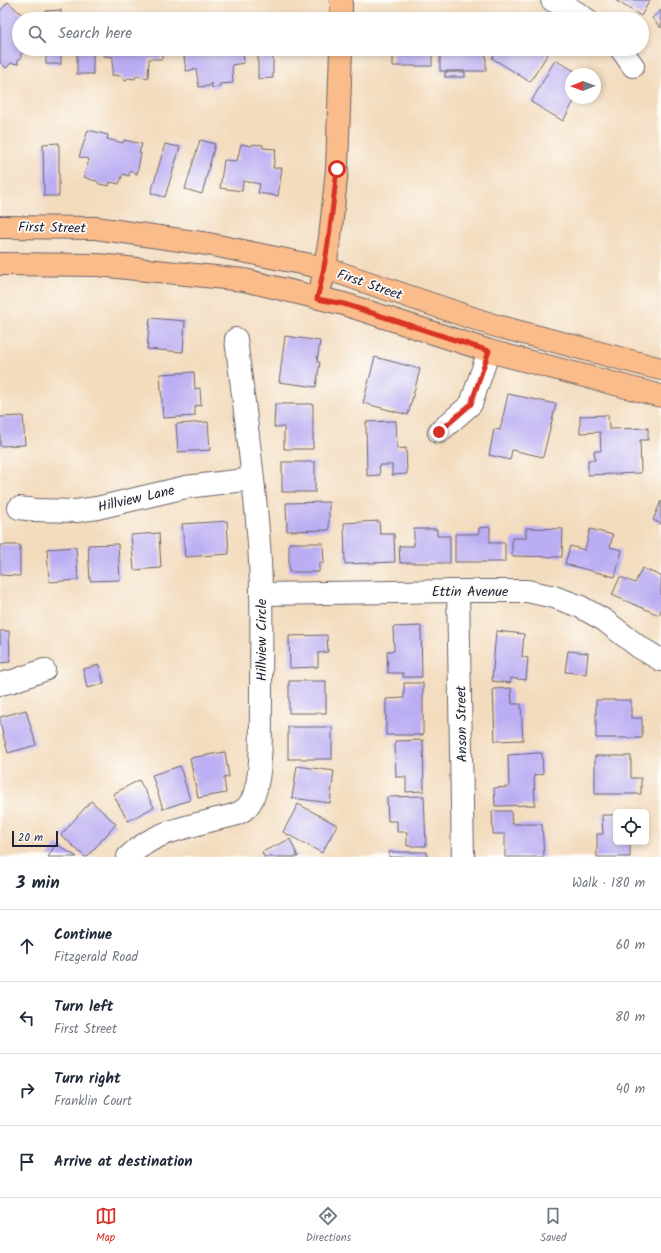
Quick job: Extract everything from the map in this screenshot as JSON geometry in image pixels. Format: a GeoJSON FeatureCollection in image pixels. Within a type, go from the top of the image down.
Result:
{"type":"FeatureCollection","features":[{"type":"Feature","properties":{"kind":"main road"},"geometry":{"type":"LineString","coordinates":[[341,0],[341,12]]}},
{"type":"Feature","properties":{"kind":"main road"},"geometry":{"type":"LineString","coordinates":[[317,299],[325,268],[330,238],[337,169],[341,56]]}},
{"type":"Feature","properties":{"kind":"main road","name":"First Street"},"geometry":{"type":"LineString","coordinates":[[0,227],[96,228],[208,244],[325,268],[493,325],[661,369]]}},
{"type":"Feature","properties":{"kind":"main road","name":"First Street"},"geometry":{"type":"LineString","coordinates":[[0,264],[98,265],[244,280],[317,299],[344,304],[489,351],[661,396]]}},
{"type":"Feature","properties":{"kind":"street"},"geometry":{"type":"LineString","coordinates":[[552,0],[576,12]]}},
{"type":"Feature","properties":{"kind":"street","name":"Hillview Circle"},"geometry":{"type":"LineString","coordinates":[[128,857],[137,848],[166,832],[236,814],[247,808],[254,798],[257,785],[260,750],[261,594],[258,533],[253,479],[236,339]]}},
{"type":"Feature","properties":{"kind":"street"},"geometry":{"type":"LineString","coordinates":[[439,432],[471,404],[489,351]]}},
{"type":"Feature","properties":{"kind":"street","name":"Hillview Lane"},"geometry":{"type":"LineString","coordinates":[[18,508],[76,511],[97,508],[186,487],[253,479]]}},
{"type":"Feature","properties":{"kind":"street","name":"Ettin Avenue"},"geometry":{"type":"LineString","coordinates":[[261,594],[458,591],[527,592],[554,597],[578,606],[604,620],[638,647],[661,660]]}},
{"type":"Feature","properties":{"kind":"street","name":"Anson Street"},"geometry":{"type":"LineString","coordinates":[[458,591],[463,857]]}},
{"type":"Feature","properties":{"kind":"street"},"geometry":{"type":"LineString","coordinates":[[0,684],[44,670]]}},
{"type":"Feature","properties":{"kind":"building"},"geometry":{"type":"Polygon","coordinates":[[[615,0],[650,0],[643,12],[634,12],[615,0]]]}},
{"type":"Feature","properties":{"kind":"building"},"geometry":{"type":"Polygon","coordinates":[[[8,2],[19,12],[12,12],[12,56],[22,57],[18,60],[18,64],[11,63],[6,68],[0,62],[0,11],[8,2]]]}},
{"type":"Feature","properties":{"kind":"building"},"geometry":{"type":"Polygon","coordinates":[[[61,10],[61,12],[46,12],[61,10]]]}},
{"type":"Feature","properties":{"kind":"building"},"geometry":{"type":"Polygon","coordinates":[[[661,10],[661,28],[652,18],[661,10]]]}},
{"type":"Feature","properties":{"kind":"building"},"geometry":{"type":"Polygon","coordinates":[[[46,56],[61,56],[61,64],[46,64],[46,56]]]}},
{"type":"Feature","properties":{"kind":"building"},"geometry":{"type":"Polygon","coordinates":[[[77,56],[93,56],[93,74],[77,74],[77,56]]]}},
{"type":"Feature","properties":{"kind":"building"},"geometry":{"type":"Polygon","coordinates":[[[103,56],[162,56],[162,59],[149,59],[148,78],[136,76],[135,79],[128,78],[125,81],[121,76],[112,75],[113,57],[103,56]]]}},
{"type":"Feature","properties":{"kind":"building"},"geometry":{"type":"Polygon","coordinates":[[[184,56],[244,56],[244,63],[232,65],[233,83],[220,84],[219,87],[212,88],[211,83],[209,86],[199,87],[196,69],[186,71],[184,56]]]}},
{"type":"Feature","properties":{"kind":"building"},"geometry":{"type":"Polygon","coordinates":[[[258,56],[273,56],[273,78],[258,79],[258,56]]]}},
{"type":"Feature","properties":{"kind":"building"},"geometry":{"type":"Polygon","coordinates":[[[393,56],[432,56],[432,66],[393,66],[393,56]]]}},
{"type":"Feature","properties":{"kind":"building"},"geometry":{"type":"Polygon","coordinates":[[[440,56],[486,56],[486,71],[440,71],[440,56]]]}},
{"type":"Feature","properties":{"kind":"building"},"geometry":{"type":"Polygon","coordinates":[[[493,56],[547,56],[530,82],[492,58],[493,56]]]}},
{"type":"Feature","properties":{"kind":"building"},"geometry":{"type":"Polygon","coordinates":[[[555,60],[569,68],[565,68],[565,104],[573,104],[563,121],[531,102],[555,60]]]}},
{"type":"Feature","properties":{"kind":"building"},"geometry":{"type":"Polygon","coordinates":[[[445,72],[465,72],[465,77],[445,77],[445,72]]]}},
{"type":"Feature","properties":{"kind":"building"},"geometry":{"type":"Polygon","coordinates":[[[88,130],[108,135],[107,139],[123,143],[124,140],[142,144],[139,153],[141,153],[137,174],[130,171],[129,176],[123,174],[119,184],[110,182],[109,186],[99,184],[96,180],[95,181],[84,177],[89,159],[79,157],[88,130]]]}},
{"type":"Feature","properties":{"kind":"building"},"geometry":{"type":"Polygon","coordinates":[[[200,140],[215,144],[202,194],[185,189],[200,140]]]}},
{"type":"Feature","properties":{"kind":"building"},"geometry":{"type":"Polygon","coordinates":[[[59,143],[59,196],[44,196],[43,144],[59,143]]]}},
{"type":"Feature","properties":{"kind":"building"},"geometry":{"type":"Polygon","coordinates":[[[165,144],[180,147],[165,197],[151,193],[165,144]]]}},
{"type":"Feature","properties":{"kind":"building"},"geometry":{"type":"Polygon","coordinates":[[[241,144],[252,146],[253,144],[263,145],[263,148],[276,149],[273,168],[282,168],[278,196],[258,193],[260,184],[243,181],[242,191],[220,188],[224,160],[237,161],[241,144]]]}},
{"type":"Feature","properties":{"kind":"building"},"geometry":{"type":"Polygon","coordinates":[[[150,318],[185,321],[183,352],[147,349],[150,318]]]}},
{"type":"Feature","properties":{"kind":"building"},"geometry":{"type":"Polygon","coordinates":[[[285,336],[320,341],[317,362],[320,362],[316,387],[279,382],[285,336]]]}},
{"type":"Feature","properties":{"kind":"building"},"geometry":{"type":"Polygon","coordinates":[[[375,357],[420,369],[408,415],[363,403],[375,357]]]}},
{"type":"Feature","properties":{"kind":"building"},"geometry":{"type":"Polygon","coordinates":[[[194,372],[195,389],[200,388],[201,405],[195,406],[195,416],[163,418],[160,374],[194,372]]]}},
{"type":"Feature","properties":{"kind":"building"},"geometry":{"type":"Polygon","coordinates":[[[508,394],[556,404],[543,457],[512,450],[510,460],[489,455],[494,429],[500,430],[508,394]]]}},
{"type":"Feature","properties":{"kind":"building"},"geometry":{"type":"Polygon","coordinates":[[[275,404],[313,404],[313,449],[284,449],[284,427],[274,427],[275,404]]]}},
{"type":"Feature","properties":{"kind":"building"},"geometry":{"type":"Polygon","coordinates":[[[608,415],[609,429],[648,428],[648,440],[640,440],[641,473],[588,475],[588,460],[595,460],[594,451],[601,451],[600,432],[580,433],[580,416],[608,415]]]}},
{"type":"Feature","properties":{"kind":"building"},"geometry":{"type":"Polygon","coordinates":[[[23,416],[25,445],[0,446],[0,417],[23,416]]]}},
{"type":"Feature","properties":{"kind":"building"},"geometry":{"type":"Polygon","coordinates":[[[396,421],[397,449],[406,448],[407,474],[392,475],[392,465],[379,465],[380,475],[367,476],[366,422],[396,421]]]}},
{"type":"Feature","properties":{"kind":"building"},"geometry":{"type":"Polygon","coordinates":[[[208,422],[210,450],[178,452],[176,424],[208,422]]]}},
{"type":"Feature","properties":{"kind":"building"},"geometry":{"type":"Polygon","coordinates":[[[282,462],[315,462],[315,492],[282,492],[282,462]]]}},
{"type":"Feature","properties":{"kind":"building"},"geometry":{"type":"Polygon","coordinates":[[[661,501],[661,524],[653,520],[661,501]]]}},
{"type":"Feature","properties":{"kind":"building"},"geometry":{"type":"Polygon","coordinates":[[[329,502],[329,530],[287,531],[286,503],[329,502]]]}},
{"type":"Feature","properties":{"kind":"building"},"geometry":{"type":"Polygon","coordinates":[[[227,521],[229,554],[185,557],[182,524],[227,521]]]}},
{"type":"Feature","properties":{"kind":"building"},"geometry":{"type":"Polygon","coordinates":[[[379,521],[380,534],[394,534],[395,562],[345,564],[344,523],[379,521]]]}},
{"type":"Feature","properties":{"kind":"building"},"geometry":{"type":"Polygon","coordinates":[[[490,527],[490,543],[505,543],[505,562],[455,562],[455,534],[479,534],[479,528],[490,527]]]}},
{"type":"Feature","properties":{"kind":"building"},"geometry":{"type":"Polygon","coordinates":[[[526,528],[563,529],[562,557],[512,556],[512,538],[526,538],[526,528]]]}},
{"type":"Feature","properties":{"kind":"building"},"geometry":{"type":"Polygon","coordinates":[[[414,529],[437,529],[437,536],[450,536],[450,563],[400,563],[399,546],[414,546],[414,529]]]}},
{"type":"Feature","properties":{"kind":"building"},"geometry":{"type":"Polygon","coordinates":[[[590,529],[613,535],[610,547],[622,550],[615,577],[565,564],[570,546],[585,550],[590,529]]]}},
{"type":"Feature","properties":{"kind":"building"},"geometry":{"type":"Polygon","coordinates":[[[159,533],[161,568],[134,570],[131,535],[159,533]]]}},
{"type":"Feature","properties":{"kind":"building"},"geometry":{"type":"Polygon","coordinates":[[[289,543],[323,543],[324,563],[319,563],[319,572],[289,572],[289,543]]]}},
{"type":"Feature","properties":{"kind":"building"},"geometry":{"type":"Polygon","coordinates":[[[118,544],[120,580],[90,581],[88,545],[118,544]]]}},
{"type":"Feature","properties":{"kind":"building"},"geometry":{"type":"Polygon","coordinates":[[[0,545],[20,545],[20,576],[0,575],[0,545]]]}},
{"type":"Feature","properties":{"kind":"building"},"geometry":{"type":"Polygon","coordinates":[[[76,547],[78,580],[49,582],[47,549],[76,547]]]}},
{"type":"Feature","properties":{"kind":"building"},"geometry":{"type":"Polygon","coordinates":[[[642,568],[661,576],[661,610],[659,615],[612,595],[620,577],[635,583],[642,568]]]}},
{"type":"Feature","properties":{"kind":"building"},"geometry":{"type":"Polygon","coordinates":[[[421,626],[422,677],[403,677],[403,673],[388,673],[387,651],[394,651],[393,627],[421,626]]]}},
{"type":"Feature","properties":{"kind":"building"},"geometry":{"type":"Polygon","coordinates":[[[0,631],[9,631],[10,662],[0,663],[0,631]]]}},
{"type":"Feature","properties":{"kind":"building"},"geometry":{"type":"Polygon","coordinates":[[[496,631],[524,634],[522,657],[528,658],[526,680],[511,678],[510,683],[492,681],[496,631]]]}},
{"type":"Feature","properties":{"kind":"building"},"geometry":{"type":"Polygon","coordinates":[[[327,635],[328,652],[318,653],[318,667],[290,668],[289,636],[327,635]]]}},
{"type":"Feature","properties":{"kind":"building"},"geometry":{"type":"Polygon","coordinates":[[[568,651],[588,653],[586,674],[565,672],[568,651]]]}},
{"type":"Feature","properties":{"kind":"building"},"geometry":{"type":"Polygon","coordinates":[[[99,665],[104,684],[87,688],[83,669],[99,665]]]}},
{"type":"Feature","properties":{"kind":"building"},"geometry":{"type":"Polygon","coordinates":[[[289,681],[326,681],[326,713],[289,713],[289,681]]]}},
{"type":"Feature","properties":{"kind":"building"},"geometry":{"type":"Polygon","coordinates":[[[404,683],[423,683],[423,735],[386,735],[386,699],[404,698],[404,683]]]}},
{"type":"Feature","properties":{"kind":"building"},"geometry":{"type":"Polygon","coordinates":[[[511,688],[512,704],[521,704],[523,740],[495,741],[493,689],[511,688]]]}},
{"type":"Feature","properties":{"kind":"building"},"geometry":{"type":"Polygon","coordinates":[[[596,700],[631,700],[631,718],[642,718],[642,738],[596,738],[596,700]]]}},
{"type":"Feature","properties":{"kind":"building"},"geometry":{"type":"Polygon","coordinates":[[[26,710],[36,745],[8,753],[0,723],[0,717],[26,710]]]}},
{"type":"Feature","properties":{"kind":"building"},"geometry":{"type":"Polygon","coordinates":[[[288,727],[332,727],[332,759],[288,759],[288,727]]]}},
{"type":"Feature","properties":{"kind":"building"},"geometry":{"type":"Polygon","coordinates":[[[423,740],[424,791],[406,792],[406,777],[396,777],[395,741],[423,740]]]}},
{"type":"Feature","properties":{"kind":"building"},"geometry":{"type":"Polygon","coordinates":[[[225,752],[229,777],[224,778],[226,793],[198,798],[190,758],[225,752]]]}},
{"type":"Feature","properties":{"kind":"building"},"geometry":{"type":"Polygon","coordinates":[[[542,753],[543,774],[534,775],[535,805],[495,806],[494,788],[509,787],[508,755],[542,753]]]}},
{"type":"Feature","properties":{"kind":"building"},"geometry":{"type":"Polygon","coordinates":[[[595,756],[631,756],[631,778],[641,778],[641,794],[595,794],[595,756]]]}},
{"type":"Feature","properties":{"kind":"building"},"geometry":{"type":"Polygon","coordinates":[[[180,766],[190,800],[163,809],[152,775],[180,766]]]}},
{"type":"Feature","properties":{"kind":"building"},"geometry":{"type":"Polygon","coordinates":[[[297,766],[334,771],[330,803],[292,798],[297,766]]]}},
{"type":"Feature","properties":{"kind":"building"},"geometry":{"type":"Polygon","coordinates":[[[139,780],[154,807],[128,821],[113,794],[139,780]]]}},
{"type":"Feature","properties":{"kind":"building"},"geometry":{"type":"Polygon","coordinates":[[[424,796],[426,846],[407,846],[407,832],[397,832],[397,821],[388,821],[387,797],[424,796]]]}},
{"type":"Feature","properties":{"kind":"building"},"geometry":{"type":"Polygon","coordinates":[[[91,801],[116,824],[87,857],[85,857],[61,835],[91,801]]]}},
{"type":"Feature","properties":{"kind":"building"},"geometry":{"type":"Polygon","coordinates":[[[298,804],[337,825],[322,853],[283,832],[298,804]]]}},
{"type":"Feature","properties":{"kind":"building"},"geometry":{"type":"Polygon","coordinates":[[[492,811],[511,811],[512,824],[542,824],[544,857],[505,857],[505,834],[493,834],[492,811]]]}},
{"type":"Feature","properties":{"kind":"building"},"geometry":{"type":"Polygon","coordinates":[[[602,815],[613,815],[613,845],[630,845],[630,857],[597,857],[597,834],[603,834],[602,815]]]}},
{"type":"Feature","properties":{"kind":"building"},"geometry":{"type":"Polygon","coordinates":[[[290,839],[298,857],[264,857],[262,852],[290,839]]]}},
{"type":"Feature","properties":{"kind":"building"},"geometry":{"type":"Polygon","coordinates":[[[56,844],[77,857],[48,857],[56,844]]]}},
{"type":"Feature","properties":{"kind":"building"},"geometry":{"type":"Polygon","coordinates":[[[389,852],[427,852],[427,857],[389,857],[389,852]]]}},
{"type":"Feature","properties":{"kind":"route"},"geometry":{"type":"LineString","coordinates":[[337,169],[330,238],[325,268],[317,299],[344,304],[489,351],[471,404],[439,432]]}}]}
